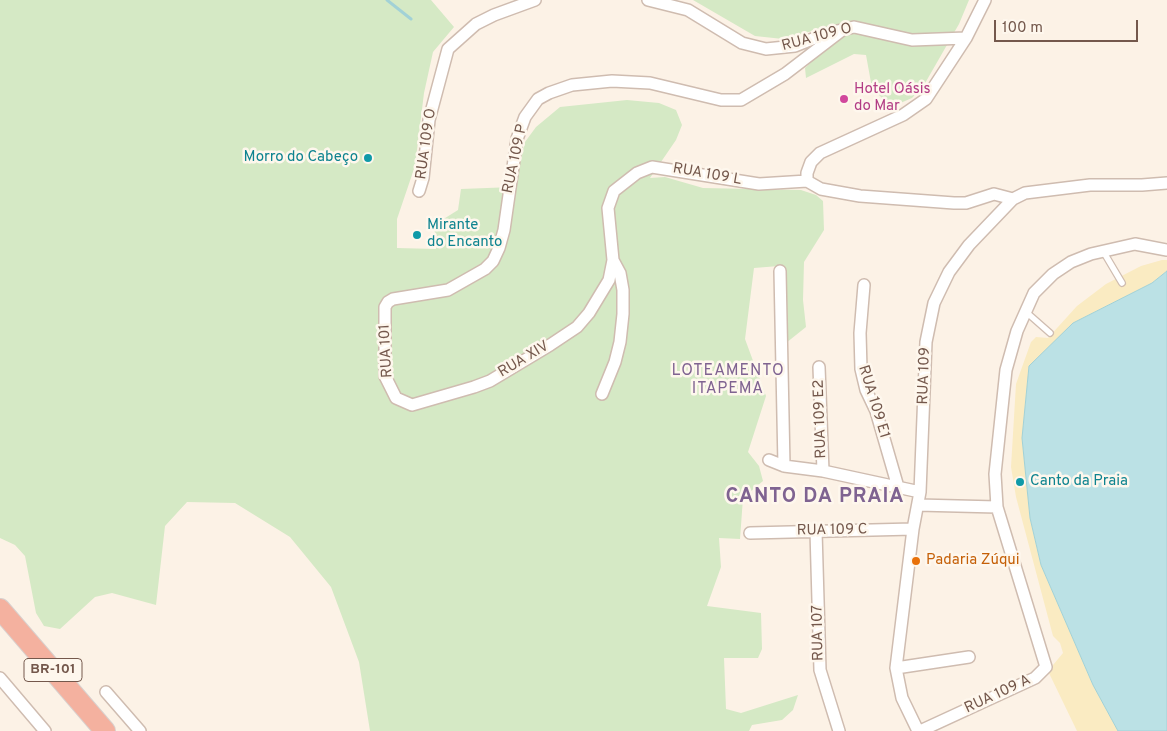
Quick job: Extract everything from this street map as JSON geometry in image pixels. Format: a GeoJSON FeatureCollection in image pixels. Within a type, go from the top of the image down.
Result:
{"type":"FeatureCollection","features":[{"type":"Feature","properties":{"kind":"highway","name":"BR-101"},"geometry":{"type":"LineString","coordinates":[[0,609],[105,731]]}},
{"type":"Feature","properties":{"kind":"highway","name":"BR-101"},"geometry":{"type":"LineString","coordinates":[[0,629],[88,731]]}},
{"type":"Feature","properties":{"kind":"street","name":"RUA 109 O"},"geometry":{"type":"LineString","coordinates":[[419,191],[423,178],[429,120],[448,49],[476,24],[494,14],[535,0]]}},
{"type":"Feature","properties":{"kind":"street","name":"RUA 109 O"},"geometry":{"type":"LineString","coordinates":[[648,0],[688,10],[742,43],[766,49],[796,46],[845,28],[862,28],[912,40],[966,38]]}},
{"type":"Feature","properties":{"kind":"street"},"geometry":{"type":"LineString","coordinates":[[807,181],[806,173],[811,162],[820,153],[902,115],[926,99],[966,38],[985,0]]}},
{"type":"Feature","properties":{"kind":"street","name":"RUA 109 P"},"geometry":{"type":"LineString","coordinates":[[388,302],[392,299],[448,290],[485,270],[493,261],[504,230],[514,154],[521,127],[531,108],[548,93],[579,84],[612,81],[650,83],[721,100],[741,100],[785,74],[845,28]]}},
{"type":"Feature","properties":{"kind":"street","name":"RUA 109 L"},"geometry":{"type":"LineString","coordinates":[[602,394],[617,355],[623,314],[623,290],[620,273],[613,260],[608,208],[609,200],[622,183],[652,167],[759,184],[807,181],[821,190],[860,196],[954,203],[994,194],[1013,200]]}},
{"type":"Feature","properties":{"kind":"street","name":"RUA 109"},"geometry":{"type":"LineString","coordinates":[[919,731],[902,698],[896,668],[913,529],[920,492],[926,342],[934,303],[949,272],[969,245],[1013,200],[1025,193],[1082,186],[1167,182]]}},
{"type":"Feature","properties":{"kind":"street"},"geometry":{"type":"LineString","coordinates":[[918,505],[997,507],[995,474],[1001,399],[1011,350],[1025,311],[1034,293],[1053,274],[1071,262],[1104,251],[1135,244],[1167,250]]}},
{"type":"Feature","properties":{"kind":"street","name":"RUA XIV"},"geometry":{"type":"LineString","coordinates":[[396,398],[412,404],[474,387],[490,381],[550,345],[577,326],[589,313],[609,280],[613,260]]}},
{"type":"Feature","properties":{"kind":"street"},"geometry":{"type":"LineString","coordinates":[[780,271],[784,466]]}},
{"type":"Feature","properties":{"kind":"street","name":"RUA 109 E1"},"geometry":{"type":"LineString","coordinates":[[864,285],[860,333],[861,369],[866,390],[876,411],[898,487]]}},
{"type":"Feature","properties":{"kind":"street","name":"RUA 101"},"geometry":{"type":"LineString","coordinates":[[388,302],[385,307],[385,376],[396,398]]}},
{"type":"Feature","properties":{"kind":"street","name":"RUA 109 E2"},"geometry":{"type":"LineString","coordinates":[[819,367],[823,471]]}},
{"type":"Feature","properties":{"kind":"street"},"geometry":{"type":"LineString","coordinates":[[769,460],[784,466],[823,471],[920,492]]}},
{"type":"Feature","properties":{"kind":"street","name":"RUA 109 A"},"geometry":{"type":"LineString","coordinates":[[919,731],[1035,678],[1046,667],[997,507]]}},
{"type":"Feature","properties":{"kind":"street","name":"RUA 109 C"},"geometry":{"type":"LineString","coordinates":[[750,533],[913,529]]}},
{"type":"Feature","properties":{"kind":"street","name":"RUA 107"},"geometry":{"type":"LineString","coordinates":[[816,531],[820,670],[839,731]]}},
{"type":"Feature","properties":{"kind":"street"},"geometry":{"type":"LineString","coordinates":[[896,668],[969,658]]}},
{"type":"Feature","properties":{"kind":"street"},"geometry":{"type":"LineString","coordinates":[[0,678],[45,731]]}},
{"type":"Feature","properties":{"kind":"street"},"geometry":{"type":"LineString","coordinates":[[106,692],[140,731]]}},
{"type":"Feature","properties":{"kind":"lane"},"geometry":{"type":"LineString","coordinates":[[1104,251],[1122,283]]}},
{"type":"Feature","properties":{"kind":"lane"},"geometry":{"type":"LineString","coordinates":[[1025,311],[1050,333]]}},
{"type":"Feature","properties":{"kind":"green space"},"geometry":{"type":"Polygon","coordinates":[[[0,0],[431,0],[454,27],[433,52],[424,93],[415,166],[397,219],[397,248],[436,249],[434,225],[458,210],[461,189],[513,187],[525,142],[536,127],[560,107],[627,100],[659,103],[676,110],[682,125],[676,140],[650,178],[665,177],[703,188],[801,190],[816,195],[823,201],[824,230],[804,262],[803,300],[806,327],[786,343],[785,288],[779,266],[754,268],[745,339],[766,396],[748,452],[759,466],[763,481],[743,498],[740,539],[719,538],[721,567],[707,606],[761,613],[762,649],[758,658],[724,658],[726,709],[741,713],[798,695],[793,710],[782,720],[752,725],[749,731],[370,731],[359,662],[331,587],[290,537],[235,503],[187,502],[165,526],[156,605],[112,593],[95,597],[60,629],[44,626],[36,613],[25,556],[15,545],[0,538],[0,0]]]}},
{"type":"Feature","properties":{"kind":"green space"},"geometry":{"type":"Polygon","coordinates":[[[693,0],[969,0],[959,24],[924,85],[912,98],[891,107],[872,88],[866,55],[854,54],[806,78],[805,68],[828,46],[827,27],[783,39],[755,36],[693,0]]]}},
{"type":"Feature","properties":{"kind":"sand","name":"Canto da Praia"},"geometry":{"type":"Polygon","coordinates":[[[1167,260],[1167,271],[1152,283],[1073,323],[1029,367],[1022,438],[1030,518],[1041,565],[1093,685],[1118,731],[1077,731],[1048,671],[1063,653],[1060,643],[1053,636],[1016,497],[1011,467],[1016,384],[1031,342],[1036,337],[1048,338],[1077,306],[1106,284],[1141,266],[1167,260]]]}},
{"type":"Feature","properties":{"kind":"water"},"geometry":{"type":"Polygon","coordinates":[[[1167,271],[1167,731],[1118,731],[1093,685],[1041,565],[1030,518],[1022,438],[1029,366],[1073,323],[1152,283],[1167,271]]]}},
{"type":"Feature","properties":{"kind":"waterway"},"geometry":{"type":"LineString","coordinates":[[387,0],[411,19]]}},
{"type":"Feature","properties":{"kind":"place","name":"Hotel Oásis do Mar"},"geometry":{"type":"Point","coordinates":[844,99]}},
{"type":"Feature","properties":{"kind":"place","name":"Morro do Cabeço"},"geometry":{"type":"Point","coordinates":[368,158]}},
{"type":"Feature","properties":{"kind":"place","name":"Mirante do Encanto"},"geometry":{"type":"Point","coordinates":[417,235]}},
{"type":"Feature","properties":{"kind":"place","name":"Canto da Praia"},"geometry":{"type":"Point","coordinates":[1020,482]}},
{"type":"Feature","properties":{"kind":"place","name":"Padaria Zúqui"},"geometry":{"type":"Point","coordinates":[916,561]}},
{"type":"Feature","properties":{"kind":"district","name":"LOTEAMENTO ITAPEMA"},"geometry":{"type":"Point","coordinates":[728,381]}},
{"type":"Feature","properties":{"kind":"district","name":"CANTO DA PRAIA"},"geometry":{"type":"Point","coordinates":[815,498]}}]}
